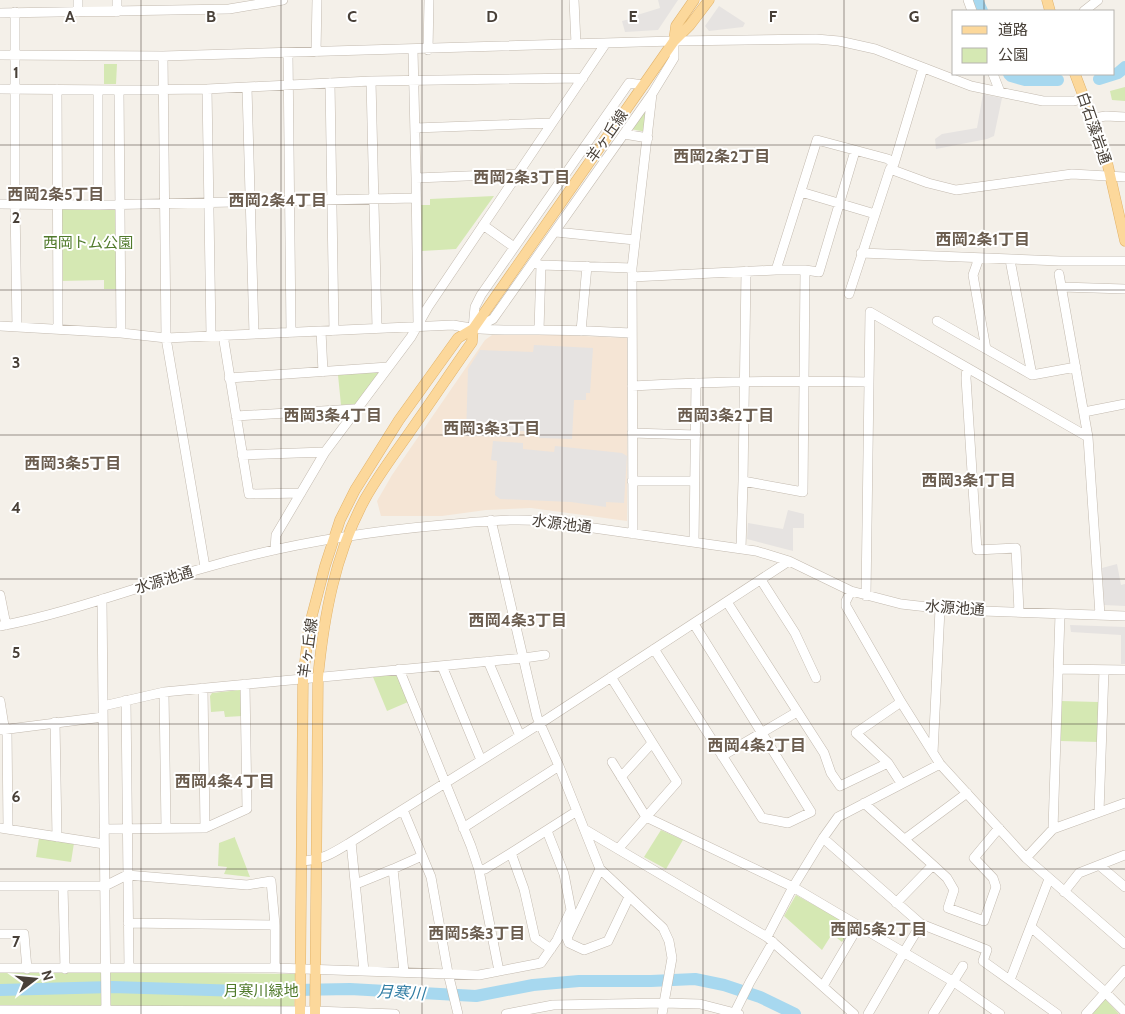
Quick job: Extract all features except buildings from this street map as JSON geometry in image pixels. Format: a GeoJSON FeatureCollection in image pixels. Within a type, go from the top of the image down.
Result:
{"type":"FeatureCollection","features":[{"type":"Feature","properties":{"kind":"main road","name":"羊ヶ丘線"},"geometry":{"type":"LineString","coordinates":[[674,41],[676,26],[694,0]]}},
{"type":"Feature","properties":{"kind":"main road","name":"羊ヶ丘線"},"geometry":{"type":"LineString","coordinates":[[300,1011],[302,973],[303,678],[309,627],[340,520],[355,490],[394,428],[458,338],[473,329],[674,41],[690,25],[708,0]]}},
{"type":"Feature","properties":{"kind":"main road","name":"白石藻岩通"},"geometry":{"type":"LineString","coordinates":[[1075,75],[1093,118],[1111,176],[1125,241]]}},
{"type":"Feature","properties":{"kind":"main road","name":"羊ヶ丘線"},"geometry":{"type":"LineString","coordinates":[[315,1010],[318,677],[323,627],[329,597],[339,561],[365,500],[390,459],[472,342],[473,329]]}},
{"type":"Feature","properties":{"kind":"street"},"geometry":{"type":"LineString","coordinates":[[78,0],[78,12]]}},
{"type":"Feature","properties":{"kind":"street"},"geometry":{"type":"LineString","coordinates":[[117,0],[118,12]]}},
{"type":"Feature","properties":{"kind":"street"},"geometry":{"type":"LineString","coordinates":[[0,12],[118,12],[283,0]]}},
{"type":"Feature","properties":{"kind":"street"},"geometry":{"type":"LineString","coordinates":[[316,52],[317,0]]}},
{"type":"Feature","properties":{"kind":"street"},"geometry":{"type":"LineString","coordinates":[[428,50],[429,0]]}},
{"type":"Feature","properties":{"kind":"street"},"geometry":{"type":"LineString","coordinates":[[574,0],[576,44]]}},
{"type":"Feature","properties":{"kind":"street"},"geometry":{"type":"LineString","coordinates":[[1085,10],[1098,0]]}},
{"type":"Feature","properties":{"kind":"street"},"geometry":{"type":"LineString","coordinates":[[15,12],[14,204],[17,327]]}},
{"type":"Feature","properties":{"kind":"street"},"geometry":{"type":"LineString","coordinates":[[0,54],[163,56],[428,50],[674,41],[816,39],[839,41],[875,49],[971,86],[1043,101],[1074,101],[1084,98]]}},
{"type":"Feature","properties":{"kind":"street"},"geometry":{"type":"LineString","coordinates":[[473,329],[493,319],[538,264],[556,232],[652,94],[674,58],[674,41]]}},
{"type":"Feature","properties":{"kind":"street"},"geometry":{"type":"LineString","coordinates":[[275,550],[276,535],[325,452],[418,326],[428,307],[606,44]]}},
{"type":"Feature","properties":{"kind":"street"},"geometry":{"type":"LineString","coordinates":[[412,50],[418,326]]}},
{"type":"Feature","properties":{"kind":"street"},"geometry":{"type":"LineString","coordinates":[[288,53],[291,332]]}},
{"type":"Feature","properties":{"kind":"street"},"geometry":{"type":"LineString","coordinates":[[163,56],[166,338],[205,567]]}},
{"type":"Feature","properties":{"kind":"street"},"geometry":{"type":"LineString","coordinates":[[849,294],[923,68]]}},
{"type":"Feature","properties":{"kind":"street"},"geometry":{"type":"LineString","coordinates":[[993,75],[1000,92]]}},
{"type":"Feature","properties":{"kind":"street"},"geometry":{"type":"LineString","coordinates":[[0,89],[207,89],[371,81],[583,78]]}},
{"type":"Feature","properties":{"kind":"street"},"geometry":{"type":"LineString","coordinates":[[371,81],[376,328]]}},
{"type":"Feature","properties":{"kind":"street"},"geometry":{"type":"LineString","coordinates":[[330,83],[334,330]]}},
{"type":"Feature","properties":{"kind":"street"},"geometry":{"type":"LineString","coordinates":[[473,329],[475,307],[514,247],[629,83],[643,85]]}},
{"type":"Feature","properties":{"kind":"street"},"geometry":{"type":"LineString","coordinates":[[247,88],[254,334]]}},
{"type":"Feature","properties":{"kind":"street"},"geometry":{"type":"LineString","coordinates":[[57,89],[58,329]]}},
{"type":"Feature","properties":{"kind":"street"},"geometry":{"type":"LineString","coordinates":[[207,89],[211,335]]}},
{"type":"Feature","properties":{"kind":"street"},"geometry":{"type":"LineString","coordinates":[[98,90],[98,204]]}},
{"type":"Feature","properties":{"kind":"street"},"geometry":{"type":"LineString","coordinates":[[119,90],[121,333]]}},
{"type":"Feature","properties":{"kind":"street"},"geometry":{"type":"LineString","coordinates":[[633,534],[632,273],[652,94]]}},
{"type":"Feature","properties":{"kind":"street"},"geometry":{"type":"LineString","coordinates":[[1093,118],[1106,116],[1125,117]]}},
{"type":"Feature","properties":{"kind":"street"},"geometry":{"type":"LineString","coordinates":[[415,128],[552,123]]}},
{"type":"Feature","properties":{"kind":"street"},"geometry":{"type":"LineString","coordinates":[[624,134],[648,138]]}},
{"type":"Feature","properties":{"kind":"street"},"geometry":{"type":"LineString","coordinates":[[776,270],[817,140],[888,159],[892,166],[928,183],[956,190],[1072,174],[1125,177]]}},
{"type":"Feature","properties":{"kind":"street"},"geometry":{"type":"LineString","coordinates":[[538,264],[587,266],[632,273],[776,270],[819,272],[838,202],[855,151]]}},
{"type":"Feature","properties":{"kind":"street"},"geometry":{"type":"LineString","coordinates":[[416,178],[517,174]]}},
{"type":"Feature","properties":{"kind":"street"},"geometry":{"type":"LineString","coordinates":[[801,192],[875,214]]}},
{"type":"Feature","properties":{"kind":"street"},"geometry":{"type":"LineString","coordinates":[[0,204],[120,204],[416,198]]}},
{"type":"Feature","properties":{"kind":"street"},"geometry":{"type":"LineString","coordinates":[[483,225],[514,247]]}},
{"type":"Feature","properties":{"kind":"street"},"geometry":{"type":"LineString","coordinates":[[556,232],[635,240]]}},
{"type":"Feature","properties":{"kind":"street"},"geometry":{"type":"LineString","coordinates":[[862,253],[1010,260],[1125,261]]}},
{"type":"Feature","properties":{"kind":"street"},"geometry":{"type":"LineString","coordinates":[[979,258],[973,275],[986,349]]}},
{"type":"Feature","properties":{"kind":"street"},"geometry":{"type":"LineString","coordinates":[[1010,260],[1032,375]]}},
{"type":"Feature","properties":{"kind":"street"},"geometry":{"type":"LineString","coordinates":[[538,264],[539,330]]}},
{"type":"Feature","properties":{"kind":"street"},"geometry":{"type":"LineString","coordinates":[[581,330],[587,266]]}},
{"type":"Feature","properties":{"kind":"street"},"geometry":{"type":"LineString","coordinates":[[743,481],[803,492],[805,270]]}},
{"type":"Feature","properties":{"kind":"street"},"geometry":{"type":"LineString","coordinates":[[740,549],[743,481],[746,272]]}},
{"type":"Feature","properties":{"kind":"street"},"geometry":{"type":"LineString","coordinates":[[1059,274],[1088,437],[1100,615]]}},
{"type":"Feature","properties":{"kind":"street"},"geometry":{"type":"LineString","coordinates":[[1062,287],[1125,290]]}},
{"type":"Feature","properties":{"kind":"street"},"geometry":{"type":"LineString","coordinates":[[866,596],[870,312],[1088,437]]}},
{"type":"Feature","properties":{"kind":"street"},"geometry":{"type":"LineString","coordinates":[[937,321],[1032,375],[1076,367]]}},
{"type":"Feature","properties":{"kind":"street"},"geometry":{"type":"LineString","coordinates":[[0,326],[121,333],[166,338],[453,325],[473,329],[581,330],[632,333]]}},
{"type":"Feature","properties":{"kind":"street"},"geometry":{"type":"LineString","coordinates":[[320,331],[324,372]]}},
{"type":"Feature","properties":{"kind":"street"},"geometry":{"type":"LineString","coordinates":[[223,335],[249,494],[301,493]]}},
{"type":"Feature","properties":{"kind":"street"},"geometry":{"type":"LineString","coordinates":[[229,378],[388,367]]}},
{"type":"Feature","properties":{"kind":"street"},"geometry":{"type":"LineString","coordinates":[[967,368],[966,378],[977,550],[1016,548],[1019,612]]}},
{"type":"Feature","properties":{"kind":"street"},"geometry":{"type":"LineString","coordinates":[[632,386],[744,381],[869,382]]}},
{"type":"Feature","properties":{"kind":"street"},"geometry":{"type":"LineString","coordinates":[[694,542],[696,383]]}},
{"type":"Feature","properties":{"kind":"street"},"geometry":{"type":"LineString","coordinates":[[1084,412],[1125,404]]}},
{"type":"Feature","properties":{"kind":"street"},"geometry":{"type":"LineString","coordinates":[[236,416],[355,410]]}},
{"type":"Feature","properties":{"kind":"street"},"geometry":{"type":"LineString","coordinates":[[632,433],[696,434]]}},
{"type":"Feature","properties":{"kind":"street"},"geometry":{"type":"LineString","coordinates":[[242,455],[325,452]]}},
{"type":"Feature","properties":{"kind":"street"},"geometry":{"type":"LineString","coordinates":[[632,481],[694,481]]}},
{"type":"Feature","properties":{"kind":"street","name":"水源池通"},"geometry":{"type":"LineString","coordinates":[[3,626],[102,599],[205,567],[275,550],[409,528],[517,519],[694,542],[772,555],[789,561],[851,591],[901,604],[940,609],[1125,616]]}},
{"type":"Feature","properties":{"kind":"street"},"geometry":{"type":"LineString","coordinates":[[491,520],[537,717],[559,766],[600,869],[663,928],[669,941],[672,958],[662,1014]]}},
{"type":"Feature","properties":{"kind":"street"},"geometry":{"type":"LineString","coordinates":[[302,861],[316,861],[325,858],[403,810],[541,723],[789,561]]}},
{"type":"Feature","properties":{"kind":"street"},"geometry":{"type":"LineString","coordinates":[[761,580],[794,633],[816,678]]}},
{"type":"Feature","properties":{"kind":"street"},"geometry":{"type":"LineString","coordinates":[[851,591],[846,601],[846,606],[901,702],[940,764],[1026,858],[1125,944]]}},
{"type":"Feature","properties":{"kind":"street"},"geometry":{"type":"LineString","coordinates":[[0,595],[3,626]]}},
{"type":"Feature","properties":{"kind":"street"},"geometry":{"type":"LineString","coordinates":[[102,599],[106,1009]]}},
{"type":"Feature","properties":{"kind":"street"},"geometry":{"type":"LineString","coordinates":[[727,602],[824,753],[831,773],[840,786],[888,763]]}},
{"type":"Feature","properties":{"kind":"street"},"geometry":{"type":"LineString","coordinates":[[933,754],[940,609]]}},
{"type":"Feature","properties":{"kind":"street"},"geometry":{"type":"LineString","coordinates":[[1053,829],[1060,614]]}},
{"type":"Feature","properties":{"kind":"street"},"geometry":{"type":"LineString","coordinates":[[654,649],[762,818],[788,823],[812,812],[694,624]]}},
{"type":"Feature","properties":{"kind":"street"},"geometry":{"type":"LineString","coordinates":[[103,706],[164,692],[545,655]]}},
{"type":"Feature","properties":{"kind":"street"},"geometry":{"type":"LineString","coordinates":[[488,662],[520,736]]}},
{"type":"Feature","properties":{"kind":"street"},"geometry":{"type":"LineString","coordinates":[[442,666],[481,760]]}},
{"type":"Feature","properties":{"kind":"street"},"geometry":{"type":"LineString","coordinates":[[1058,668],[1125,670]]}},
{"type":"Feature","properties":{"kind":"street"},"geometry":{"type":"LineString","coordinates":[[399,669],[464,828],[479,870],[499,971]]}},
{"type":"Feature","properties":{"kind":"street"},"geometry":{"type":"LineString","coordinates":[[1099,812],[1104,670]]}},
{"type":"Feature","properties":{"kind":"street"},"geometry":{"type":"LineString","coordinates":[[611,677],[677,782],[618,848]]}},
{"type":"Feature","properties":{"kind":"street"},"geometry":{"type":"LineString","coordinates":[[104,829],[205,828],[247,809],[246,684]]}},
{"type":"Feature","properties":{"kind":"street"},"geometry":{"type":"LineString","coordinates":[[203,688],[205,828]]}},
{"type":"Feature","properties":{"kind":"street"},"geometry":{"type":"LineString","coordinates":[[164,692],[166,828]]}},
{"type":"Feature","properties":{"kind":"street"},"geometry":{"type":"LineString","coordinates":[[126,700],[129,968]]}},
{"type":"Feature","properties":{"kind":"street"},"geometry":{"type":"LineString","coordinates":[[0,701],[4,726],[4,828],[104,844]]}},
{"type":"Feature","properties":{"kind":"street"},"geometry":{"type":"LineString","coordinates":[[901,702],[856,733],[888,763],[901,783]]}},
{"type":"Feature","properties":{"kind":"street"},"geometry":{"type":"LineString","coordinates":[[722,756],[797,712]]}},
{"type":"Feature","properties":{"kind":"street"},"geometry":{"type":"LineString","coordinates":[[3,730],[103,717]]}},
{"type":"Feature","properties":{"kind":"street"},"geometry":{"type":"LineString","coordinates":[[55,722],[57,837]]}},
{"type":"Feature","properties":{"kind":"street"},"geometry":{"type":"LineString","coordinates":[[621,777],[652,743]]}},
{"type":"Feature","properties":{"kind":"street"},"geometry":{"type":"LineString","coordinates":[[612,762],[646,817],[793,886],[954,982],[988,1011],[1000,1014]]}},
{"type":"Feature","properties":{"kind":"street"},"geometry":{"type":"LineString","coordinates":[[506,1014],[553,1005],[625,1004],[665,1000],[700,1004],[711,1010],[737,1010],[793,886],[838,817],[940,764]]}},
{"type":"Feature","properties":{"kind":"street"},"geometry":{"type":"LineString","coordinates":[[464,828],[559,766]]}},
{"type":"Feature","properties":{"kind":"street"},"geometry":{"type":"LineString","coordinates":[[905,839],[967,793]]}},
{"type":"Feature","properties":{"kind":"street"},"geometry":{"type":"LineString","coordinates":[[864,803],[947,878],[954,890],[948,908],[984,921],[996,887],[993,878],[974,858],[999,828]]}},
{"type":"Feature","properties":{"kind":"street"},"geometry":{"type":"LineString","coordinates":[[1026,858],[1053,829],[1125,803]]}},
{"type":"Feature","properties":{"kind":"street"},"geometry":{"type":"LineString","coordinates":[[403,810],[431,877],[448,976],[457,1010]]}},
{"type":"Feature","properties":{"kind":"street"},"geometry":{"type":"LineString","coordinates":[[479,870],[485,869],[511,854],[577,811]]}},
{"type":"Feature","properties":{"kind":"street"},"geometry":{"type":"LineString","coordinates":[[584,829],[770,940],[854,1014]]}},
{"type":"Feature","properties":{"kind":"street"},"geometry":{"type":"LineString","coordinates":[[0,968],[106,972],[129,968],[274,968],[302,973],[364,971],[448,976],[479,974],[541,964],[557,940],[571,910],[564,874],[547,832]]}},
{"type":"Feature","properties":{"kind":"street"},"geometry":{"type":"LineString","coordinates":[[823,838],[922,924],[987,950],[983,961],[1057,1014]]}},
{"type":"Feature","properties":{"kind":"street"},"geometry":{"type":"LineString","coordinates":[[351,842],[364,971]]}},
{"type":"Feature","properties":{"kind":"street"},"geometry":{"type":"LineString","coordinates":[[511,854],[524,889],[535,938],[551,949]]}},
{"type":"Feature","properties":{"kind":"street"},"geometry":{"type":"LineString","coordinates":[[1064,892],[1079,873],[1125,855]]}},
{"type":"Feature","properties":{"kind":"street"},"geometry":{"type":"LineString","coordinates":[[356,884],[422,856]]}},
{"type":"Feature","properties":{"kind":"street"},"geometry":{"type":"LineString","coordinates":[[1099,864],[1125,887]]}},
{"type":"Feature","properties":{"kind":"street"},"geometry":{"type":"LineString","coordinates":[[896,903],[933,865]]}},
{"type":"Feature","properties":{"kind":"street"},"geometry":{"type":"LineString","coordinates":[[393,869],[404,972]]}},
{"type":"Feature","properties":{"kind":"street"},"geometry":{"type":"LineString","coordinates":[[600,869],[567,938],[569,943],[584,950],[608,941],[630,897]]}},
{"type":"Feature","properties":{"kind":"street"},"geometry":{"type":"LineString","coordinates":[[0,886],[105,886],[127,875],[247,885],[271,881],[275,925],[274,968]]}},
{"type":"Feature","properties":{"kind":"street"},"geometry":{"type":"LineString","coordinates":[[1010,980],[1049,879]]}},
{"type":"Feature","properties":{"kind":"street"},"geometry":{"type":"LineString","coordinates":[[64,886],[65,969]]}},
{"type":"Feature","properties":{"kind":"street"},"geometry":{"type":"LineString","coordinates":[[128,923],[275,925]]}},
{"type":"Feature","properties":{"kind":"street"},"geometry":{"type":"LineString","coordinates":[[868,1014],[922,924]]}},
{"type":"Feature","properties":{"kind":"street"},"geometry":{"type":"LineString","coordinates":[[823,986],[859,925]]}},
{"type":"Feature","properties":{"kind":"street"},"geometry":{"type":"LineString","coordinates":[[1031,927],[1125,1012]]}},
{"type":"Feature","properties":{"kind":"street"},"geometry":{"type":"LineString","coordinates":[[0,934],[24,934],[27,969]]}},
{"type":"Feature","properties":{"kind":"street"},"geometry":{"type":"LineString","coordinates":[[933,1014],[963,966]]}},
{"type":"Feature","properties":{"kind":"street"},"geometry":{"type":"LineString","coordinates":[[1086,1014],[1125,970]]}},
{"type":"Feature","properties":{"kind":"street"},"geometry":{"type":"LineString","coordinates":[[570,1014],[572,1004]]}},
{"type":"Feature","properties":{"kind":"street"},"geometry":{"type":"LineString","coordinates":[[623,1014],[625,1004]]}},
{"type":"Feature","properties":{"kind":"street"},"geometry":{"type":"LineString","coordinates":[[0,1010],[17,1012],[106,1009],[146,1013],[255,1013],[315,1010],[395,1014]]}},
{"type":"Feature","properties":{"kind":"shaded area"},"geometry":{"type":"Polygon","coordinates":[[[658,0],[678,0],[658,30],[625,32],[622,21],[660,8],[658,0]]]}},
{"type":"Feature","properties":{"kind":"shaded area"},"geometry":{"type":"Polygon","coordinates":[[[719,6],[745,23],[743,27],[709,31],[705,26],[719,6]]]}},
{"type":"Feature","properties":{"kind":"shaded area"},"geometry":{"type":"Polygon","coordinates":[[[983,94],[1002,98],[994,136],[936,149],[935,139],[942,134],[977,128],[983,94]]]}},
{"type":"Feature","properties":{"kind":"shaded area"},"geometry":{"type":"Polygon","coordinates":[[[540,334],[627,338],[627,521],[531,508],[486,510],[442,516],[381,516],[377,501],[392,475],[485,340],[492,335],[540,334]]]}},
{"type":"Feature","properties":{"kind":"shaded area"},"geometry":{"type":"Polygon","coordinates":[[[534,345],[593,348],[590,393],[586,393],[586,400],[574,400],[572,439],[539,438],[539,432],[520,431],[519,437],[466,436],[468,369],[480,350],[533,352],[534,345]]]}},
{"type":"Feature","properties":{"kind":"shaded area"},"geometry":{"type":"Polygon","coordinates":[[[493,441],[523,443],[523,449],[554,452],[555,446],[622,453],[627,456],[624,503],[606,502],[606,507],[571,502],[500,499],[495,495],[497,461],[491,460],[493,441]]]}},
{"type":"Feature","properties":{"kind":"shaded area"},"geometry":{"type":"Polygon","coordinates":[[[788,510],[804,514],[804,528],[793,528],[793,551],[747,539],[748,523],[783,529],[788,510]]]}},
{"type":"Feature","properties":{"kind":"shaded area"},"geometry":{"type":"Polygon","coordinates":[[[1117,564],[1121,585],[1125,584],[1125,606],[1104,605],[1102,568],[1117,564]]]}},
{"type":"Feature","properties":{"kind":"shaded area"},"geometry":{"type":"Polygon","coordinates":[[[1070,625],[1125,627],[1125,664],[1121,664],[1121,635],[1071,632],[1070,625]]]}},
{"type":"Feature","properties":{"kind":"green space"},"geometry":{"type":"Polygon","coordinates":[[[104,64],[117,64],[116,84],[104,84],[104,64]]]}},
{"type":"Feature","properties":{"kind":"green space"},"geometry":{"type":"Polygon","coordinates":[[[1125,87],[1125,101],[1112,100],[1110,91],[1125,87]]]}},
{"type":"Feature","properties":{"kind":"green space"},"geometry":{"type":"Polygon","coordinates":[[[650,103],[647,132],[630,129],[650,103]]]}},
{"type":"Feature","properties":{"kind":"green space"},"geometry":{"type":"Polygon","coordinates":[[[494,196],[456,249],[422,251],[421,205],[430,205],[430,199],[494,196]]]}},
{"type":"Feature","properties":{"kind":"green space","name":"西岡トム公園"},"geometry":{"type":"Polygon","coordinates":[[[60,207],[117,207],[117,289],[104,289],[104,280],[60,281],[60,207]]]}},
{"type":"Feature","properties":{"kind":"green space"},"geometry":{"type":"Polygon","coordinates":[[[382,370],[357,404],[341,405],[338,375],[382,370]]]}},
{"type":"Feature","properties":{"kind":"green space"},"geometry":{"type":"Polygon","coordinates":[[[397,676],[408,702],[387,711],[373,677],[397,676]]]}},
{"type":"Feature","properties":{"kind":"green space"},"geometry":{"type":"Polygon","coordinates":[[[240,690],[242,692],[243,716],[225,717],[224,711],[211,712],[210,696],[212,693],[240,690]]]}},
{"type":"Feature","properties":{"kind":"green space"},"geometry":{"type":"Polygon","coordinates":[[[1061,701],[1098,702],[1098,742],[1060,741],[1061,701]]]}},
{"type":"Feature","properties":{"kind":"green space"},"geometry":{"type":"Polygon","coordinates":[[[661,830],[683,840],[666,869],[644,857],[661,830]]]}},
{"type":"Feature","properties":{"kind":"green space"},"geometry":{"type":"Polygon","coordinates":[[[235,837],[250,877],[224,874],[227,867],[218,866],[219,843],[235,837]]]}},
{"type":"Feature","properties":{"kind":"green space"},"geometry":{"type":"Polygon","coordinates":[[[39,838],[74,843],[71,862],[36,857],[39,838]]]}},
{"type":"Feature","properties":{"kind":"green space"},"geometry":{"type":"Polygon","coordinates":[[[796,895],[850,925],[851,928],[842,942],[832,934],[822,950],[784,916],[796,895]]]}},
{"type":"Feature","properties":{"kind":"green space","name":"月寒川緑地"},"geometry":{"type":"Polygon","coordinates":[[[0,971],[295,974],[294,1009],[0,1005],[0,971]]]}},
{"type":"Feature","properties":{"kind":"green space"},"geometry":{"type":"Polygon","coordinates":[[[1103,999],[1106,1000],[1119,1014],[1091,1014],[1103,999]]]}},
{"type":"Feature","properties":{"kind":"waterway"},"geometry":{"type":"LineString","coordinates":[[977,0],[982,10]]}},
{"type":"Feature","properties":{"kind":"waterway"},"geometry":{"type":"LineString","coordinates":[[1115,74],[1125,67]]}},
{"type":"Feature","properties":{"kind":"waterway"},"geometry":{"type":"LineString","coordinates":[[1010,75],[1025,80],[1058,80]]}},
{"type":"Feature","properties":{"kind":"waterway"},"geometry":{"type":"LineString","coordinates":[[1099,79],[1112,75]]}},
{"type":"Feature","properties":{"kind":"waterway","name":"月寒川"},"geometry":{"type":"LineString","coordinates":[[0,990],[112,987],[242,991],[350,989],[476,996],[533,985],[579,981],[695,979],[724,985],[760,997],[795,1014]]}},
{"type":"Feature","properties":{"kind":"district","name":"西岡2条2丁目"},"geometry":{"type":"Point","coordinates":[722,156]}},
{"type":"Feature","properties":{"kind":"district","name":"西岡2条3丁目"},"geometry":{"type":"Point","coordinates":[522,177]}},
{"type":"Feature","properties":{"kind":"district","name":"西岡2条5丁目"},"geometry":{"type":"Point","coordinates":[56,194]}},
{"type":"Feature","properties":{"kind":"district","name":"西岡2条4丁目"},"geometry":{"type":"Point","coordinates":[278,200]}},
{"type":"Feature","properties":{"kind":"district","name":"西岡2条1丁目"},"geometry":{"type":"Point","coordinates":[983,239]}},
{"type":"Feature","properties":{"kind":"district","name":"西岡3条4丁目"},"geometry":{"type":"Point","coordinates":[333,415]}},
{"type":"Feature","properties":{"kind":"district","name":"西岡3条2丁目"},"geometry":{"type":"Point","coordinates":[726,415]}},
{"type":"Feature","properties":{"kind":"district","name":"西岡3条3丁目"},"geometry":{"type":"Point","coordinates":[492,428]}},
{"type":"Feature","properties":{"kind":"district","name":"西岡3条5丁目"},"geometry":{"type":"Point","coordinates":[73,463]}},
{"type":"Feature","properties":{"kind":"district","name":"西岡3条1丁目"},"geometry":{"type":"Point","coordinates":[969,480]}},
{"type":"Feature","properties":{"kind":"district","name":"西岡4条3丁目"},"geometry":{"type":"Point","coordinates":[518,620]}},
{"type":"Feature","properties":{"kind":"district","name":"西岡4条2丁目"},"geometry":{"type":"Point","coordinates":[757,745]}},
{"type":"Feature","properties":{"kind":"district","name":"西岡4条4丁目"},"geometry":{"type":"Point","coordinates":[225,781]}},
{"type":"Feature","properties":{"kind":"district","name":"西岡5条2丁目"},"geometry":{"type":"Point","coordinates":[879,929]}},
{"type":"Feature","properties":{"kind":"district","name":"西岡5条3丁目"},"geometry":{"type":"Point","coordinates":[477,933]}}]}
